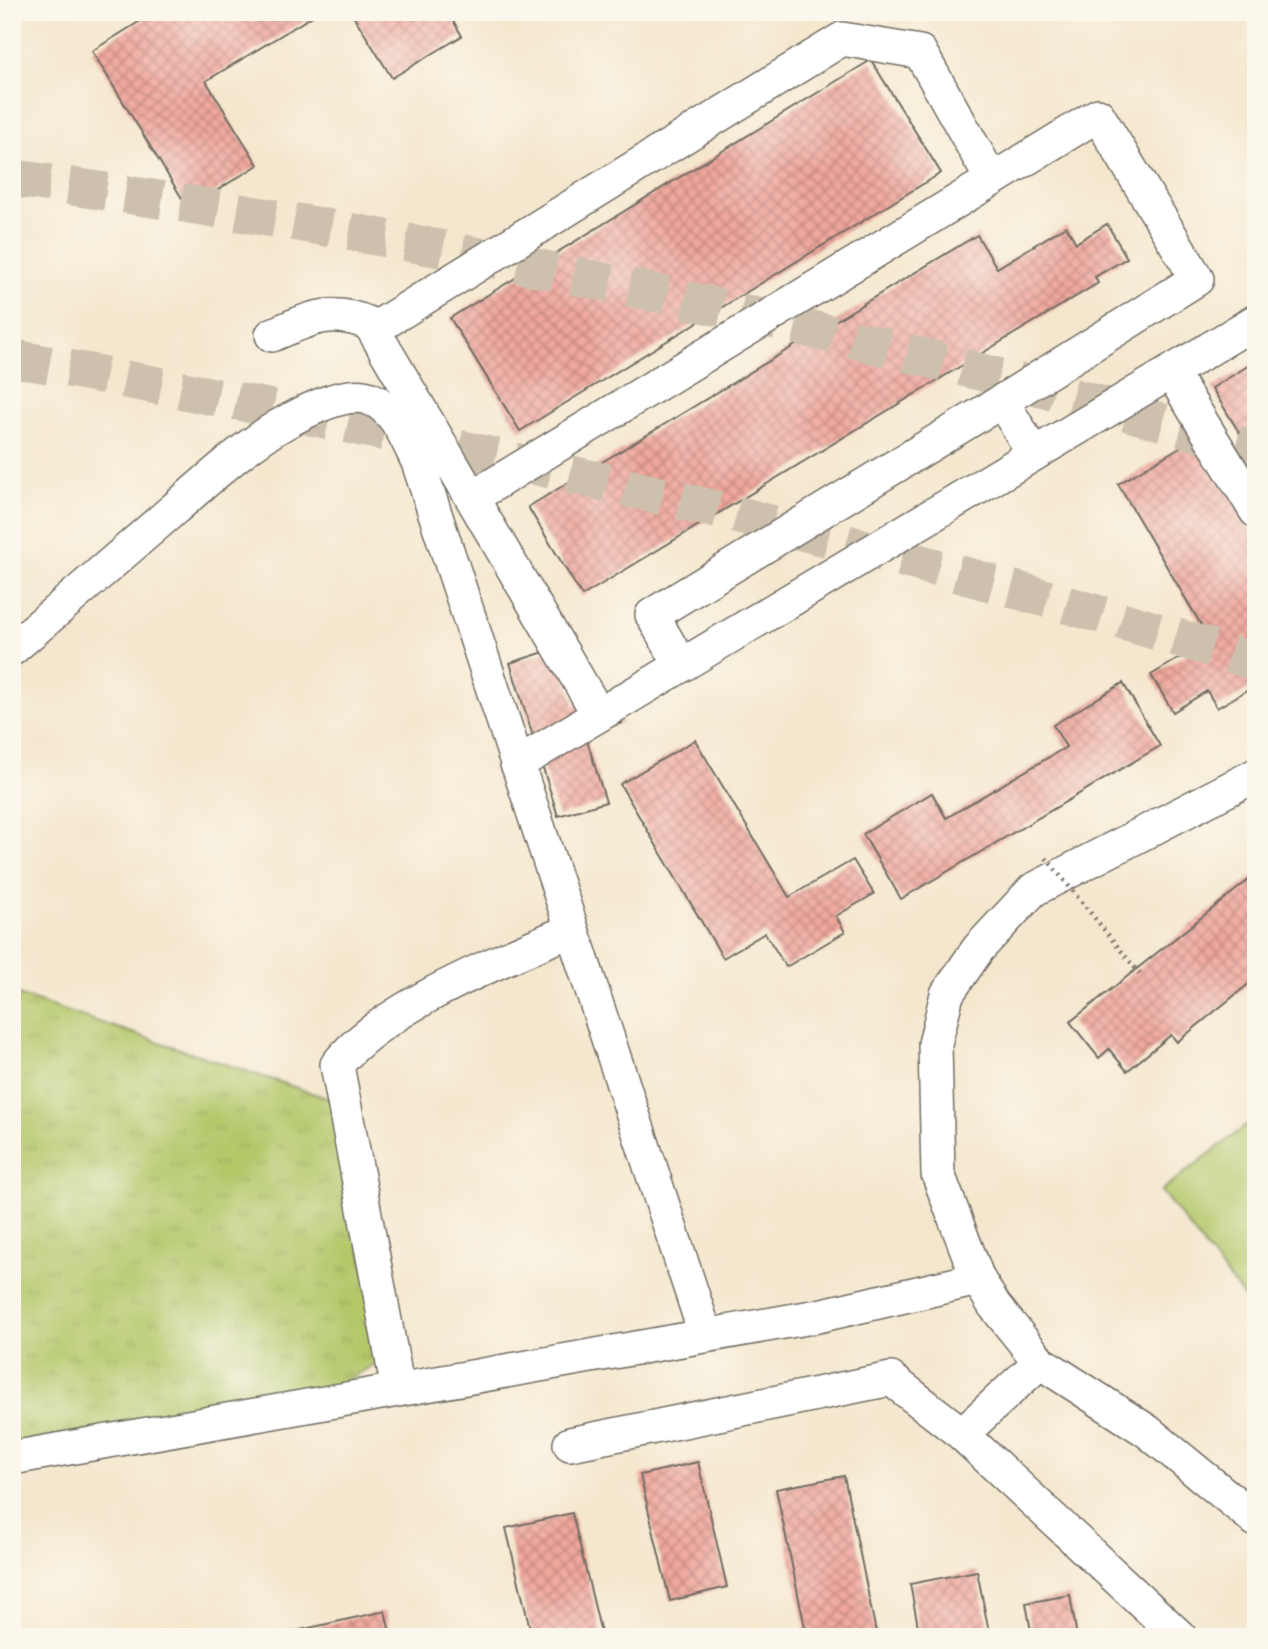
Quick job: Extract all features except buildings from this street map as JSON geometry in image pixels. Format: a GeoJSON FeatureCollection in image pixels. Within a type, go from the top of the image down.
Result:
{"type":"FeatureCollection","features":[{"type":"Feature","properties":{"kind":"street"},"geometry":{"type":"LineString","coordinates":[[374,329],[842,39],[920,52],[992,180]]}},
{"type":"Feature","properties":{"kind":"street"},"geometry":{"type":"LineString","coordinates":[[473,498],[1098,115],[1197,279],[652,615],[681,665]]}},
{"type":"Feature","properties":{"kind":"street"},"geometry":{"type":"LineString","coordinates":[[272,335],[310,319],[334,314],[350,315],[374,329],[599,715]]}},
{"type":"Feature","properties":{"kind":"street"},"geometry":{"type":"LineString","coordinates":[[517,764],[1256,321]]}},
{"type":"Feature","properties":{"kind":"street"},"geometry":{"type":"LineString","coordinates":[[1171,372],[1256,511]]}},
{"type":"Feature","properties":{"kind":"street"},"geometry":{"type":"LineString","coordinates":[[12,649],[258,440],[287,421],[329,402],[355,397],[370,399],[385,408],[399,425],[418,462],[706,1336]]}},
{"type":"Feature","properties":{"kind":"street"},"geometry":{"type":"LineString","coordinates":[[1002,401],[1034,454]]}},
{"type":"Feature","properties":{"kind":"street"},"geometry":{"type":"LineString","coordinates":[[1256,775],[1033,890],[978,949],[947,994],[936,1044],[938,1174],[978,1279],[994,1305],[1040,1362],[1147,1431],[1256,1520]]}},
{"type":"Feature","properties":{"kind":"street"},"geometry":{"type":"LineString","coordinates":[[398,1390],[337,1065],[352,1045],[432,996],[491,964],[572,930]]}},
{"type":"Feature","properties":{"kind":"street"},"geometry":{"type":"LineString","coordinates":[[12,1458],[818,1316],[978,1279]]}},
{"type":"Feature","properties":{"kind":"street"},"geometry":{"type":"LineString","coordinates":[[962,1434],[1040,1362]]}},
{"type":"Feature","properties":{"kind":"street"},"geometry":{"type":"LineString","coordinates":[[570,1444],[891,1379],[962,1434],[1180,1637]]}},
{"type":"Feature","properties":{"kind":"path"},"geometry":{"type":"LineString","coordinates":[[1046,858],[1140,974]]}},
{"type":"Feature","properties":{"kind":"green space"},"geometry":{"type":"Polygon","coordinates":[[[12,993],[336,1101],[380,1361],[327,1392],[12,1443],[12,993]]]}},
{"type":"Feature","properties":{"kind":"green space"},"geometry":{"type":"Polygon","coordinates":[[[1256,1118],[1256,1313],[1161,1191],[1256,1118]]]}},
{"type":"Feature","properties":{"kind":"tunnel"},"geometry":{"type":"LineString","coordinates":[[12,178],[327,228],[640,290],[949,364],[1256,450]]}},
{"type":"Feature","properties":{"kind":"tunnel"},"geometry":{"type":"LineString","coordinates":[[12,358],[326,420],[638,490],[948,571],[1256,662]]}}]}
